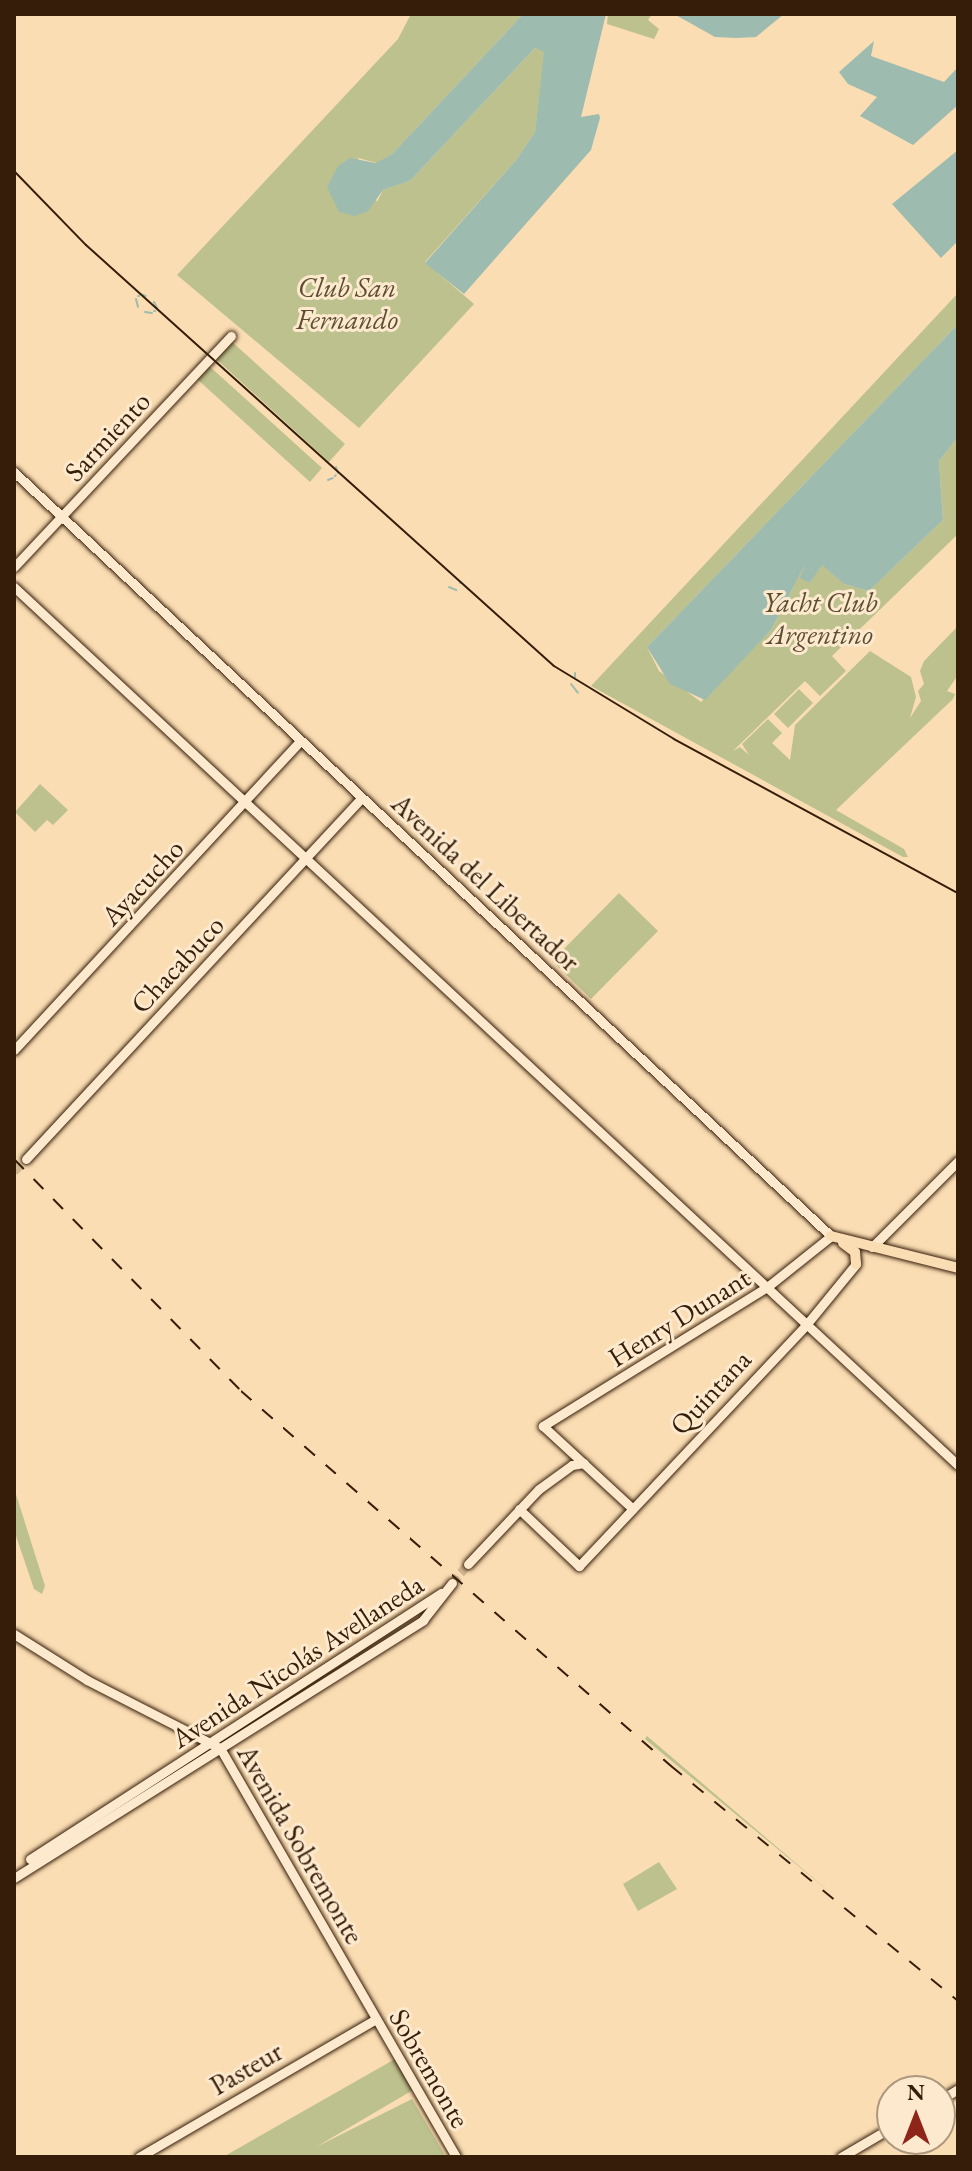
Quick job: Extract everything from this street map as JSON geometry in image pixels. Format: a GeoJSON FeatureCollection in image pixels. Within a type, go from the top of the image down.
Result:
{"type":"FeatureCollection","features":[{"type":"Feature","properties":{"kind":"main road","name":"Sarmiento"},"geometry":{"type":"LineString","coordinates":[[14,567],[231,336]]}},
{"type":"Feature","properties":{"kind":"main road","name":"Avenida del Libertador"},"geometry":{"type":"LineString","coordinates":[[14,472],[299,742],[831,1236],[958,1268]]}},
{"type":"Feature","properties":{"kind":"main road"},"geometry":{"type":"LineString","coordinates":[[14,587],[958,1465]]}},
{"type":"Feature","properties":{"kind":"main road","name":"Ayacucho"},"geometry":{"type":"LineString","coordinates":[[14,1050],[299,742]]}},
{"type":"Feature","properties":{"kind":"main road","name":"Chacabuco"},"geometry":{"type":"LineString","coordinates":[[26,1159],[361,799]]}},
{"type":"Feature","properties":{"kind":"main road"},"geometry":{"type":"LineString","coordinates":[[872,1247],[958,1161]]}},
{"type":"Feature","properties":{"kind":"main road"},"geometry":{"type":"LineString","coordinates":[[831,1236],[855,1252],[859,1262],[888,1252]]}},
{"type":"Feature","properties":{"kind":"main road","name":"Henry Dunant"},"geometry":{"type":"LineString","coordinates":[[573,1453],[543,1426],[767,1287],[831,1236]]}},
{"type":"Feature","properties":{"kind":"main road","name":"Quintana"},"geometry":{"type":"LineString","coordinates":[[519,1509],[579,1566],[806,1325],[872,1247]]}},
{"type":"Feature","properties":{"kind":"main road"},"geometry":{"type":"LineString","coordinates":[[573,1453],[633,1509]]}},
{"type":"Feature","properties":{"kind":"main road"},"geometry":{"type":"LineString","coordinates":[[572,1465],[573,1453]]}},
{"type":"Feature","properties":{"kind":"main road"},"geometry":{"type":"LineString","coordinates":[[468,1564],[519,1509],[572,1465],[584,1463]]}},
{"type":"Feature","properties":{"kind":"main road","name":"Avenida Nicolás Avellaneda"},"geometry":{"type":"LineString","coordinates":[[14,1870],[423,1620],[449,1586]]}},
{"type":"Feature","properties":{"kind":"main road","name":"Avenida Sobremonte"},"geometry":{"type":"LineString","coordinates":[[14,1634],[87,1680],[217,1745],[365,2000]]}},
{"type":"Feature","properties":{"kind":"main road","name":"Avenida Nicolás Avellaneda"},"geometry":{"type":"LineString","coordinates":[[14,1878],[217,1745]]}},
{"type":"Feature","properties":{"kind":"main road","name":"Sobremonte"},"geometry":{"type":"LineString","coordinates":[[365,2000],[456,2157]]}},
{"type":"Feature","properties":{"kind":"main road","name":"Pasteur"},"geometry":{"type":"LineString","coordinates":[[139,2157],[376,2019]]}},
{"type":"Feature","properties":{"kind":"main road"},"geometry":{"type":"LineString","coordinates":[[841,2157],[876,2136]]}},
{"type":"Feature","properties":{"kind":"green space","name":"Club San Fernando"},"geometry":{"type":"Polygon","coordinates":[[[411,14],[523,14],[392,154],[377,163],[358,158],[377,202],[383,190],[410,181],[535,48],[545,52],[535,132],[516,160],[425,262],[474,304],[359,428],[177,275],[398,39],[411,14]]]}},
{"type":"Feature","properties":{"kind":"green space"},"geometry":{"type":"Polygon","coordinates":[[[608,14],[652,14],[648,20],[659,29],[654,39],[607,24],[608,14]]]}},
{"type":"Feature","properties":{"kind":"green space","name":"Yacht Club Argentino"},"geometry":{"type":"Polygon","coordinates":[[[958,293],[958,324],[647,647],[659,671],[701,702],[771,630],[805,565],[810,583],[822,564],[844,584],[869,591],[943,520],[939,461],[958,437],[958,534],[832,656],[846,671],[820,696],[805,681],[733,751],[740,747],[749,755],[742,744],[768,719],[782,733],[772,743],[790,760],[795,725],[870,651],[911,677],[916,697],[910,718],[921,701],[918,691],[924,684],[920,671],[924,661],[958,626],[958,675],[947,691],[955,694],[953,699],[836,810],[904,849],[908,857],[903,857],[591,686],[958,293]]]}},
{"type":"Feature","properties":{"kind":"green space"},"geometry":{"type":"Polygon","coordinates":[[[231,341],[345,444],[329,462],[215,358],[231,341]]]}},
{"type":"Feature","properties":{"kind":"green space"},"geometry":{"type":"Polygon","coordinates":[[[208,365],[322,468],[310,482],[196,378],[208,365]]]}},
{"type":"Feature","properties":{"kind":"green space"},"geometry":{"type":"Polygon","coordinates":[[[799,689],[813,703],[788,728],[774,714],[799,689]]]}},
{"type":"Feature","properties":{"kind":"green space"},"geometry":{"type":"Polygon","coordinates":[[[40,784],[68,810],[53,825],[47,820],[35,832],[15,812],[40,784]]]}},
{"type":"Feature","properties":{"kind":"green space"},"geometry":{"type":"Polygon","coordinates":[[[619,893],[658,931],[591,999],[552,961],[619,893]]]}},
{"type":"Feature","properties":{"kind":"green space"},"geometry":{"type":"Polygon","coordinates":[[[14,1488],[45,1586],[42,1594],[34,1589],[14,1530],[14,1488]]]}},
{"type":"Feature","properties":{"kind":"green space"},"geometry":{"type":"Polygon","coordinates":[[[647,1736],[832,1894],[645,1739],[647,1736]]]}},
{"type":"Feature","properties":{"kind":"green space"},"geometry":{"type":"Polygon","coordinates":[[[659,1862],[677,1889],[638,1911],[623,1884],[659,1862]]]}},
{"type":"Feature","properties":{"kind":"green space"},"geometry":{"type":"Polygon","coordinates":[[[395,2059],[413,2090],[316,2147],[412,2099],[446,2157],[223,2157],[395,2059]]]}},
{"type":"Feature","properties":{"kind":"shaded area"},"geometry":{"type":"Polygon","coordinates":[[[523,14],[606,14],[581,117],[599,114],[600,118],[591,150],[464,294],[425,263],[516,160],[535,132],[544,52],[535,48],[410,181],[383,190],[368,211],[355,216],[339,212],[327,187],[338,166],[350,158],[376,163],[392,154],[523,14]]]}},
{"type":"Feature","properties":{"kind":"shaded area"},"geometry":{"type":"Polygon","coordinates":[[[674,14],[784,14],[756,37],[737,38],[715,37],[674,14]]]}},
{"type":"Feature","properties":{"kind":"shaded area"},"geometry":{"type":"Polygon","coordinates":[[[874,41],[871,56],[944,82],[958,67],[958,105],[913,145],[860,116],[877,97],[848,84],[839,72],[874,41]]]}},
{"type":"Feature","properties":{"kind":"shaded area"},"geometry":{"type":"Polygon","coordinates":[[[958,150],[958,241],[941,258],[892,204],[958,150]]]}},
{"type":"Feature","properties":{"kind":"shaded area"},"geometry":{"type":"Polygon","coordinates":[[[958,324],[958,437],[939,461],[943,520],[869,591],[844,584],[822,565],[810,583],[800,578],[805,565],[771,630],[705,700],[670,684],[647,647],[958,324]]]}},
{"type":"Feature","properties":{"kind":"waterway"},"geometry":{"type":"LineString","coordinates":[[140,294],[146,296]]}},
{"type":"Feature","properties":{"kind":"waterway"},"geometry":{"type":"LineString","coordinates":[[136,299],[138,307]]}},
{"type":"Feature","properties":{"kind":"waterway"},"geometry":{"type":"LineString","coordinates":[[154,302],[157,308]]}},
{"type":"Feature","properties":{"kind":"waterway"},"geometry":{"type":"LineString","coordinates":[[145,312],[152,313]]}},
{"type":"Feature","properties":{"kind":"waterway"},"geometry":{"type":"LineString","coordinates":[[336,467],[338,473]]}},
{"type":"Feature","properties":{"kind":"waterway"},"geometry":{"type":"LineString","coordinates":[[328,480],[333,478]]}},
{"type":"Feature","properties":{"kind":"waterway"},"geometry":{"type":"LineString","coordinates":[[449,587],[456,590]]}},
{"type":"Feature","properties":{"kind":"waterway"},"geometry":{"type":"LineString","coordinates":[[575,673],[575,678]]}},
{"type":"Feature","properties":{"kind":"waterway"},"geometry":{"type":"LineString","coordinates":[[571,684],[578,693]]}},
{"type":"Feature","properties":{"kind":"tunnel"},"geometry":{"type":"LineString","coordinates":[[14,1171],[26,1159]]}},
{"type":"Feature","properties":{"kind":"tunnel"},"geometry":{"type":"LineString","coordinates":[[452,1583],[468,1564]]}},
{"type":"Feature","properties":{"kind":"tram line"},"geometry":{"type":"LineString","coordinates":[[14,171],[86,245],[554,666],[674,739],[958,893]]}},
{"type":"Feature","properties":{"kind":"railway"},"geometry":{"type":"LineString","coordinates":[[14,1159],[241,1391],[671,1766],[958,2001]]}}]}
